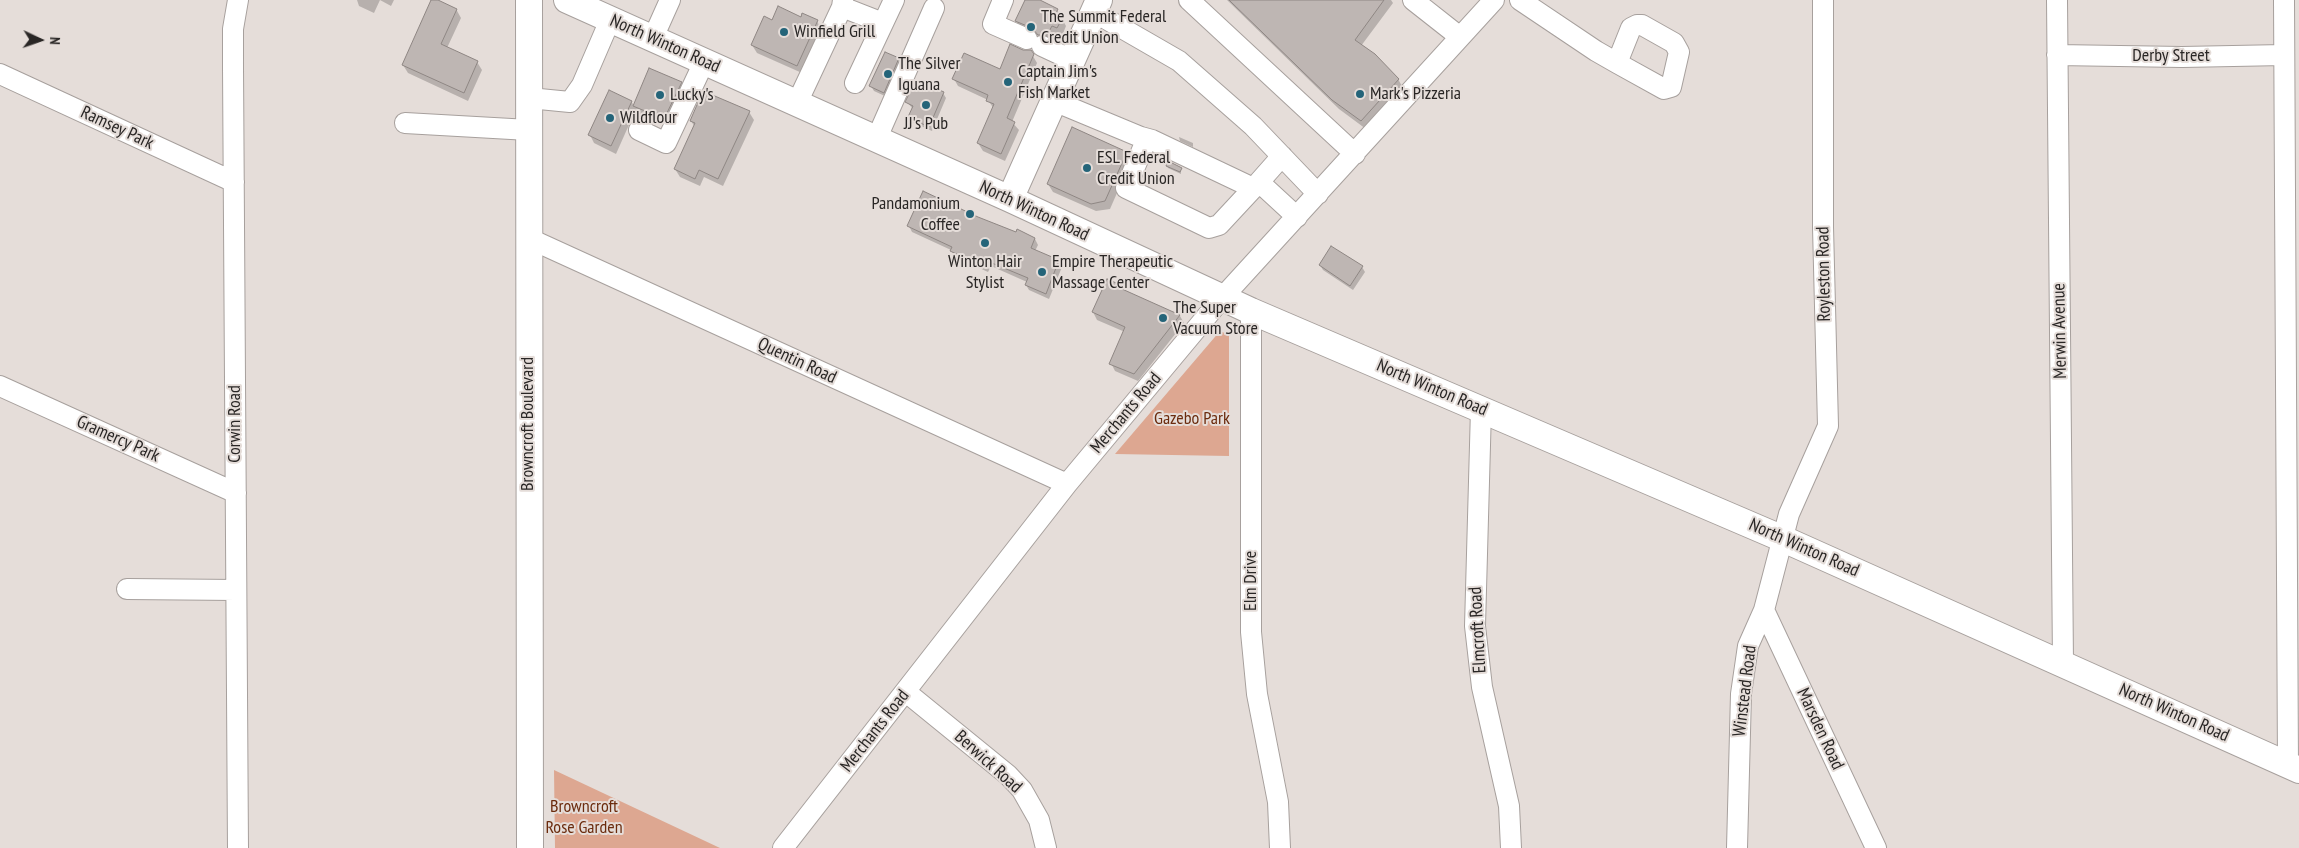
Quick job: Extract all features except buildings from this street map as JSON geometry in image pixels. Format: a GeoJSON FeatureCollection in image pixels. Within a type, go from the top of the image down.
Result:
{"type":"FeatureCollection","features":[{"type":"Feature","properties":{"kind":"main road","name":"Browncroft Boulevard"},"geometry":{"type":"LineString","coordinates":[[529,0],[530,848]]}},
{"type":"Feature","properties":{"kind":"main road","name":"North Winton Road"},"geometry":{"type":"LineString","coordinates":[[567,0],[1251,311],[1781,538],[2063,662],[2294,767]]}},
{"type":"Feature","properties":{"kind":"main road"},"geometry":{"type":"LineString","coordinates":[[1010,200],[1072,60],[1093,4]]}},
{"type":"Feature","properties":{"kind":"street","name":"Corwin Road"},"geometry":{"type":"LineString","coordinates":[[238,0],[234,29],[238,848]]}},
{"type":"Feature","properties":{"kind":"street"},"geometry":{"type":"LineString","coordinates":[[653,38],[670,0]]}},
{"type":"Feature","properties":{"kind":"street"},"geometry":{"type":"LineString","coordinates":[[856,84],[894,0]]}},
{"type":"Feature","properties":{"kind":"street"},"geometry":{"type":"LineString","coordinates":[[1003,0],[993,24],[1072,60]]}},
{"type":"Feature","properties":{"kind":"street"},"geometry":{"type":"LineString","coordinates":[[1189,0],[1354,154]]}},
{"type":"Feature","properties":{"kind":"street"},"geometry":{"type":"LineString","coordinates":[[1413,0],[1460,37]]}},
{"type":"Feature","properties":{"kind":"street","name":"Merchants Road"},"geometry":{"type":"LineString","coordinates":[[783,848],[1067,484],[1222,298],[1494,0]]}},
{"type":"Feature","properties":{"kind":"street"},"geometry":{"type":"LineString","coordinates":[[1520,0],[1617,63]]}},
{"type":"Feature","properties":{"kind":"street","name":"Royleston Road"},"geometry":{"type":"LineString","coordinates":[[1781,538],[1789,514],[1828,426],[1823,227],[1823,0]]}},
{"type":"Feature","properties":{"kind":"street","name":"Merwin Avenue"},"geometry":{"type":"LineString","coordinates":[[2057,0],[2063,662]]}},
{"type":"Feature","properties":{"kind":"street"},"geometry":{"type":"LineString","coordinates":[[2284,0],[2294,767]]}},
{"type":"Feature","properties":{"kind":"street"},"geometry":{"type":"LineString","coordinates":[[797,103],[842,4],[883,23]]}},
{"type":"Feature","properties":{"kind":"street"},"geometry":{"type":"LineString","coordinates":[[1093,4],[1179,61],[1253,126],[1318,194]]}},
{"type":"Feature","properties":{"kind":"street"},"geometry":{"type":"LineString","coordinates":[[876,140],[934,8]]}},
{"type":"Feature","properties":{"kind":"street"},"geometry":{"type":"LineString","coordinates":[[529,98],[570,102],[582,85],[610,20]]}},
{"type":"Feature","properties":{"kind":"street","name":"Derby Street"},"geometry":{"type":"LineString","coordinates":[[2057,55],[2182,57],[2284,55]]}},
{"type":"Feature","properties":{"kind":"street"},"geometry":{"type":"LineString","coordinates":[[639,130],[666,143],[704,62]]}},
{"type":"Feature","properties":{"kind":"street","name":"Ramsey Park"},"geometry":{"type":"LineString","coordinates":[[0,74],[234,182]]}},
{"type":"Feature","properties":{"kind":"street"},"geometry":{"type":"LineString","coordinates":[[1054,101],[1152,140],[1256,185],[1297,216]]}},
{"type":"Feature","properties":{"kind":"street"},"geometry":{"type":"LineString","coordinates":[[405,122],[528,130]]}},
{"type":"Feature","properties":{"kind":"street"},"geometry":{"type":"LineString","coordinates":[[1141,137],[1145,143],[1126,188],[1209,228],[1219,225],[1282,156]]}},
{"type":"Feature","properties":{"kind":"street","name":"Quentin Road"},"geometry":{"type":"LineString","coordinates":[[528,238],[1067,484]]}},
{"type":"Feature","properties":{"kind":"street","name":"Elm Drive"},"geometry":{"type":"LineString","coordinates":[[1251,311],[1251,632],[1257,694],[1277,793],[1280,848]]}},
{"type":"Feature","properties":{"kind":"street","name":"Gramercy Park"},"geometry":{"type":"LineString","coordinates":[[0,386],[236,493]]}},
{"type":"Feature","properties":{"kind":"street","name":"Elmcroft Road"},"geometry":{"type":"LineString","coordinates":[[1481,409],[1475,626],[1482,687],[1509,806],[1510,848]]}},
{"type":"Feature","properties":{"kind":"street","name":"Winstead Road"},"geometry":{"type":"LineString","coordinates":[[1738,848],[1741,694],[1748,646],[1764,610],[1781,538]]}},
{"type":"Feature","properties":{"kind":"street"},"geometry":{"type":"LineString","coordinates":[[127,589],[236,590]]}},
{"type":"Feature","properties":{"kind":"street","name":"Marsden Road"},"geometry":{"type":"LineString","coordinates":[[1764,610],[1876,848]]}},
{"type":"Feature","properties":{"kind":"street","name":"Berwick Road"},"geometry":{"type":"LineString","coordinates":[[906,692],[1008,775],[1022,790],[1040,820],[1046,848]]}},
{"type":"Feature","properties":{"kind":"green space","name":"Gazebo Park"},"geometry":{"type":"Polygon","coordinates":[[[1220,331],[1229,335],[1229,456],[1115,454],[1220,331]]]}},
{"type":"Feature","properties":{"kind":"green space","name":"Browncroft Rose Garden"},"geometry":{"type":"Polygon","coordinates":[[[554,770],[720,848],[555,848],[554,770]]]}},
{"type":"Feature","properties":{"kind":"place","name":"The Summit Federal Credit Union"},"geometry":{"type":"Point","coordinates":[1031,27]}},
{"type":"Feature","properties":{"kind":"place","name":"Winfield Grill"},"geometry":{"type":"Point","coordinates":[784,32]}},
{"type":"Feature","properties":{"kind":"place","name":"The Silver Iguana"},"geometry":{"type":"Point","coordinates":[888,74]}},
{"type":"Feature","properties":{"kind":"place","name":"Captain Jim's Fish Market"},"geometry":{"type":"Point","coordinates":[1008,82]}},
{"type":"Feature","properties":{"kind":"place","name":"Mark's Pizzeria"},"geometry":{"type":"Point","coordinates":[1360,94]}},
{"type":"Feature","properties":{"kind":"place","name":"Lucky's"},"geometry":{"type":"Point","coordinates":[660,95]}},
{"type":"Feature","properties":{"kind":"place","name":"JJ's Pub"},"geometry":{"type":"Point","coordinates":[926,105]}},
{"type":"Feature","properties":{"kind":"place","name":"Wildflour"},"geometry":{"type":"Point","coordinates":[610,118]}},
{"type":"Feature","properties":{"kind":"place","name":"ESL Federal Credit Union"},"geometry":{"type":"Point","coordinates":[1087,168]}},
{"type":"Feature","properties":{"kind":"place","name":"Pandamonium Coffee"},"geometry":{"type":"Point","coordinates":[970,214]}},
{"type":"Feature","properties":{"kind":"place","name":"Winton Hair Stylist"},"geometry":{"type":"Point","coordinates":[985,243]}},
{"type":"Feature","properties":{"kind":"place","name":"Empire Therapeutic Massage Center"},"geometry":{"type":"Point","coordinates":[1042,272]}},
{"type":"Feature","properties":{"kind":"place","name":"The Super Vacuum Store"},"geometry":{"type":"Point","coordinates":[1163,318]}}]}
